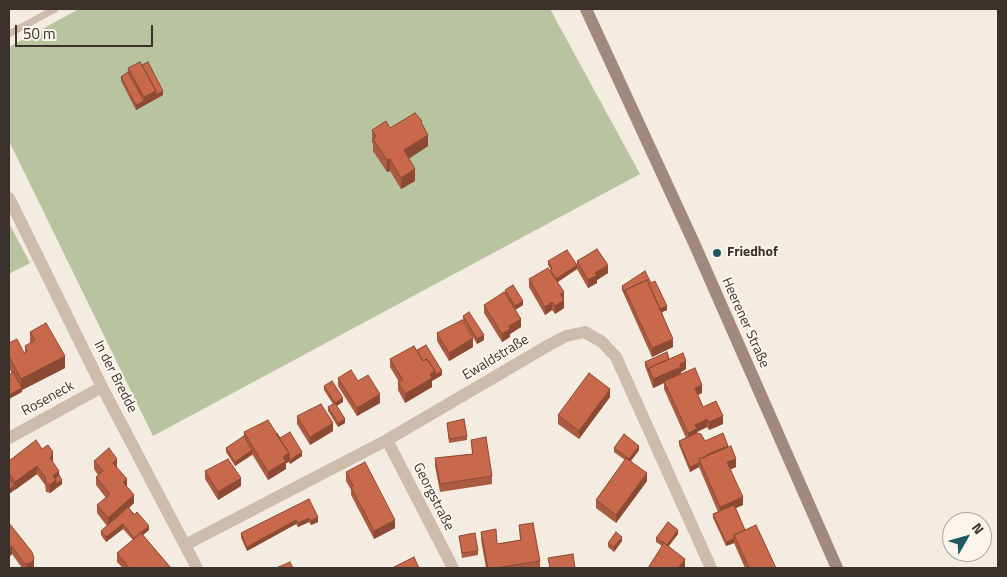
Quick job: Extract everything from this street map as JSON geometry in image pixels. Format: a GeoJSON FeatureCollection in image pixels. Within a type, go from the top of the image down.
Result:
{"type":"FeatureCollection","features":[{"type":"Feature","properties":{"kind":"main road","name":"Heerener Straße"},"geometry":{"type":"LineString","coordinates":[[586,9],[694,243],[836,568]]}},
{"type":"Feature","properties":{"kind":"street","name":"In der Bredde"},"geometry":{"type":"LineString","coordinates":[[9,198],[102,387],[197,568]]}},
{"type":"Feature","properties":{"kind":"street","name":"Ewaldstraße"},"geometry":{"type":"LineString","coordinates":[[185,545],[387,440],[549,345],[566,336],[585,332],[602,342],[616,357],[711,568]]}},
{"type":"Feature","properties":{"kind":"street","name":"Roseneck"},"geometry":{"type":"LineString","coordinates":[[9,438],[102,387]]}},
{"type":"Feature","properties":{"kind":"street","name":"Georgstraße"},"geometry":{"type":"LineString","coordinates":[[387,440],[453,568]]}},
{"type":"Feature","properties":{"kind":"lane"},"geometry":{"type":"LineString","coordinates":[[9,34],[54,9]]}},
{"type":"Feature","properties":{"kind":"green space"},"geometry":{"type":"Polygon","coordinates":[[[79,9],[550,9],[640,174],[153,436],[9,141],[9,47],[79,9]]]}},
{"type":"Feature","properties":{"kind":"green space"},"geometry":{"type":"Polygon","coordinates":[[[9,223],[30,263],[9,274],[9,223]]]}},
{"type":"Feature","properties":{"kind":"building"},"geometry":{"type":"Polygon","coordinates":[[[140,62],[156,91],[144,97],[128,68],[140,62]]]}},
{"type":"Feature","properties":{"kind":"building"},"geometry":{"type":"Polygon","coordinates":[[[148,62],[163,91],[156,95],[156,91],[142,65],[148,62]]]}},
{"type":"Feature","properties":{"kind":"building"},"geometry":{"type":"Polygon","coordinates":[[[128,72],[144,101],[136,105],[121,77],[128,72]]]}},
{"type":"Feature","properties":{"kind":"building"},"geometry":{"type":"Polygon","coordinates":[[[415,113],[422,121],[428,135],[404,150],[415,169],[401,178],[390,159],[387,160],[373,139],[376,137],[372,130],[386,121],[390,128],[415,113]]]}},
{"type":"Feature","properties":{"kind":"building"},"geometry":{"type":"Polygon","coordinates":[[[597,249],[608,265],[588,280],[577,261],[597,249]]]}},
{"type":"Feature","properties":{"kind":"building"},"geometry":{"type":"Polygon","coordinates":[[[567,250],[577,265],[556,279],[550,270],[552,269],[548,261],[567,250]]]}},
{"type":"Feature","properties":{"kind":"building"},"geometry":{"type":"Polygon","coordinates":[[[548,268],[564,292],[560,294],[564,300],[555,306],[552,302],[545,307],[529,279],[548,268]]]}},
{"type":"Feature","properties":{"kind":"building"},"geometry":{"type":"Polygon","coordinates":[[[645,271],[651,283],[655,281],[667,306],[660,309],[647,280],[625,290],[625,294],[622,286],[645,271]]]}},
{"type":"Feature","properties":{"kind":"building"},"geometry":{"type":"Polygon","coordinates":[[[647,280],[673,339],[652,348],[625,290],[647,280]]]}},
{"type":"Feature","properties":{"kind":"building"},"geometry":{"type":"Polygon","coordinates":[[[513,285],[523,301],[515,306],[505,290],[513,285]]]}},
{"type":"Feature","properties":{"kind":"building"},"geometry":{"type":"Polygon","coordinates":[[[504,292],[521,319],[509,326],[510,329],[502,334],[484,305],[504,292]]]}},
{"type":"Feature","properties":{"kind":"building"},"geometry":{"type":"Polygon","coordinates":[[[469,312],[484,335],[477,339],[463,316],[469,312]]]}},
{"type":"Feature","properties":{"kind":"building"},"geometry":{"type":"Polygon","coordinates":[[[462,320],[473,338],[449,353],[437,333],[462,320]]]}},
{"type":"Feature","properties":{"kind":"building"},"geometry":{"type":"Polygon","coordinates":[[[46,323],[65,356],[21,379],[9,356],[9,343],[17,339],[24,353],[27,351],[25,346],[35,340],[30,332],[46,323]]]}},
{"type":"Feature","properties":{"kind":"building"},"geometry":{"type":"Polygon","coordinates":[[[426,345],[442,371],[435,375],[435,371],[427,359],[423,361],[417,350],[426,345]]]}},
{"type":"Feature","properties":{"kind":"building"},"geometry":{"type":"Polygon","coordinates":[[[414,346],[423,361],[427,359],[435,371],[430,374],[432,378],[405,394],[398,382],[403,380],[390,359],[414,346]]]}},
{"type":"Feature","properties":{"kind":"building"},"geometry":{"type":"Polygon","coordinates":[[[667,352],[669,359],[649,368],[649,372],[645,362],[667,352]]]}},
{"type":"Feature","properties":{"kind":"building"},"geometry":{"type":"Polygon","coordinates":[[[683,353],[686,361],[680,364],[681,367],[653,379],[649,368],[683,353]]]}},
{"type":"Feature","properties":{"kind":"building"},"geometry":{"type":"Polygon","coordinates":[[[695,368],[702,385],[695,388],[703,407],[716,401],[723,416],[709,422],[707,419],[695,425],[697,429],[688,433],[664,381],[695,368]]]}},
{"type":"Feature","properties":{"kind":"building"},"geometry":{"type":"Polygon","coordinates":[[[351,370],[358,381],[368,375],[380,394],[357,408],[338,378],[351,370]]]}},
{"type":"Feature","properties":{"kind":"building"},"geometry":{"type":"Polygon","coordinates":[[[13,372],[22,388],[9,395],[9,375],[13,372]]]}},
{"type":"Feature","properties":{"kind":"building"},"geometry":{"type":"Polygon","coordinates":[[[589,373],[610,389],[579,431],[558,415],[589,373]]]}},
{"type":"Feature","properties":{"kind":"building"},"geometry":{"type":"Polygon","coordinates":[[[332,381],[343,398],[335,403],[324,386],[332,381]]]}},
{"type":"Feature","properties":{"kind":"building"},"geometry":{"type":"Polygon","coordinates":[[[335,403],[345,419],[338,423],[328,407],[335,403]]]}},
{"type":"Feature","properties":{"kind":"building"},"geometry":{"type":"Polygon","coordinates":[[[321,404],[333,423],[310,437],[297,416],[321,404]]]}},
{"type":"Feature","properties":{"kind":"building"},"geometry":{"type":"Polygon","coordinates":[[[464,419],[467,436],[449,439],[447,423],[464,419]]]}},
{"type":"Feature","properties":{"kind":"building"},"geometry":{"type":"Polygon","coordinates":[[[268,420],[289,453],[283,457],[286,461],[268,472],[244,432],[268,420]]]}},
{"type":"Feature","properties":{"kind":"building"},"geometry":{"type":"Polygon","coordinates":[[[290,432],[302,452],[290,460],[289,453],[276,434],[280,438],[290,432]]]}},
{"type":"Feature","properties":{"kind":"building"},"geometry":{"type":"Polygon","coordinates":[[[697,433],[701,434],[705,441],[723,433],[728,446],[706,455],[699,459],[699,463],[690,467],[679,441],[697,433]]]}},
{"type":"Feature","properties":{"kind":"building"},"geometry":{"type":"Polygon","coordinates":[[[624,434],[639,446],[629,459],[614,448],[624,434]]]}},
{"type":"Feature","properties":{"kind":"building"},"geometry":{"type":"Polygon","coordinates":[[[244,436],[252,450],[235,462],[226,448],[244,436]]]}},
{"type":"Feature","properties":{"kind":"building"},"geometry":{"type":"Polygon","coordinates":[[[486,437],[492,476],[440,484],[435,458],[473,454],[471,440],[486,437]]]}},
{"type":"Feature","properties":{"kind":"building"},"geometry":{"type":"Polygon","coordinates":[[[36,440],[42,449],[48,445],[53,452],[50,458],[59,471],[53,476],[56,480],[50,485],[46,483],[45,477],[37,466],[15,482],[9,474],[9,461],[36,440]]]}},
{"type":"Feature","properties":{"kind":"building"},"geometry":{"type":"Polygon","coordinates":[[[731,446],[736,459],[727,462],[743,497],[720,507],[699,459],[731,446]]]}},
{"type":"Feature","properties":{"kind":"building"},"geometry":{"type":"Polygon","coordinates":[[[109,448],[117,459],[113,463],[127,479],[123,482],[134,495],[108,518],[97,505],[110,494],[96,477],[103,471],[94,461],[109,448]]]}},
{"type":"Feature","properties":{"kind":"building"},"geometry":{"type":"Polygon","coordinates":[[[626,458],[647,473],[616,515],[596,500],[626,458]]]}},
{"type":"Feature","properties":{"kind":"building"},"geometry":{"type":"Polygon","coordinates":[[[228,459],[241,478],[218,492],[205,471],[228,459]]]}},
{"type":"Feature","properties":{"kind":"building"},"geometry":{"type":"Polygon","coordinates":[[[365,462],[395,520],[374,531],[351,487],[353,486],[346,472],[365,462]]]}},
{"type":"Feature","properties":{"kind":"building"},"geometry":{"type":"Polygon","coordinates":[[[59,475],[62,480],[56,484],[55,478],[59,475]]]}},
{"type":"Feature","properties":{"kind":"building"},"geometry":{"type":"Polygon","coordinates":[[[9,478],[14,485],[9,490],[9,478]]]}},
{"type":"Feature","properties":{"kind":"building"},"geometry":{"type":"Polygon","coordinates":[[[309,499],[318,517],[311,521],[309,518],[298,523],[296,520],[247,547],[241,533],[309,499]]]}},
{"type":"Feature","properties":{"kind":"building"},"geometry":{"type":"Polygon","coordinates":[[[734,505],[745,530],[734,535],[734,539],[726,542],[713,514],[734,505]]]}},
{"type":"Feature","properties":{"kind":"building"},"geometry":{"type":"Polygon","coordinates":[[[128,507],[134,515],[137,512],[149,526],[134,538],[123,524],[106,537],[101,531],[128,507]]]}},
{"type":"Feature","properties":{"kind":"building"},"geometry":{"type":"Polygon","coordinates":[[[668,522],[678,530],[667,545],[656,538],[668,522]]]}},
{"type":"Feature","properties":{"kind":"building"},"geometry":{"type":"Polygon","coordinates":[[[9,523],[32,552],[34,558],[32,562],[27,564],[23,562],[12,546],[9,549],[9,523]]]}},
{"type":"Feature","properties":{"kind":"building"},"geometry":{"type":"Polygon","coordinates":[[[533,523],[540,561],[488,568],[481,532],[496,529],[497,544],[521,540],[519,525],[533,523]]]}},
{"type":"Feature","properties":{"kind":"building"},"geometry":{"type":"Polygon","coordinates":[[[756,525],[776,568],[749,568],[734,535],[756,525]]]}},
{"type":"Feature","properties":{"kind":"building"},"geometry":{"type":"Polygon","coordinates":[[[616,532],[622,537],[614,547],[608,543],[616,532]]]}},
{"type":"Feature","properties":{"kind":"building"},"geometry":{"type":"Polygon","coordinates":[[[141,533],[171,568],[129,568],[117,553],[141,533]]]}},
{"type":"Feature","properties":{"kind":"building"},"geometry":{"type":"Polygon","coordinates":[[[475,533],[478,551],[462,553],[459,536],[475,533]]]}},
{"type":"Feature","properties":{"kind":"building"},"geometry":{"type":"Polygon","coordinates":[[[664,543],[685,559],[678,568],[648,568],[664,543]]]}},
{"type":"Feature","properties":{"kind":"building"},"geometry":{"type":"Polygon","coordinates":[[[573,554],[575,568],[550,568],[548,558],[573,554]]]}},
{"type":"Feature","properties":{"kind":"building"},"geometry":{"type":"Polygon","coordinates":[[[414,557],[419,568],[392,568],[414,557]]]}},
{"type":"Feature","properties":{"kind":"building"},"geometry":{"type":"Polygon","coordinates":[[[290,562],[293,568],[276,568],[290,562]]]}},
{"type":"Feature","properties":{"kind":"place","name":"Friedhof"},"geometry":{"type":"Point","coordinates":[717,253]}}]}
